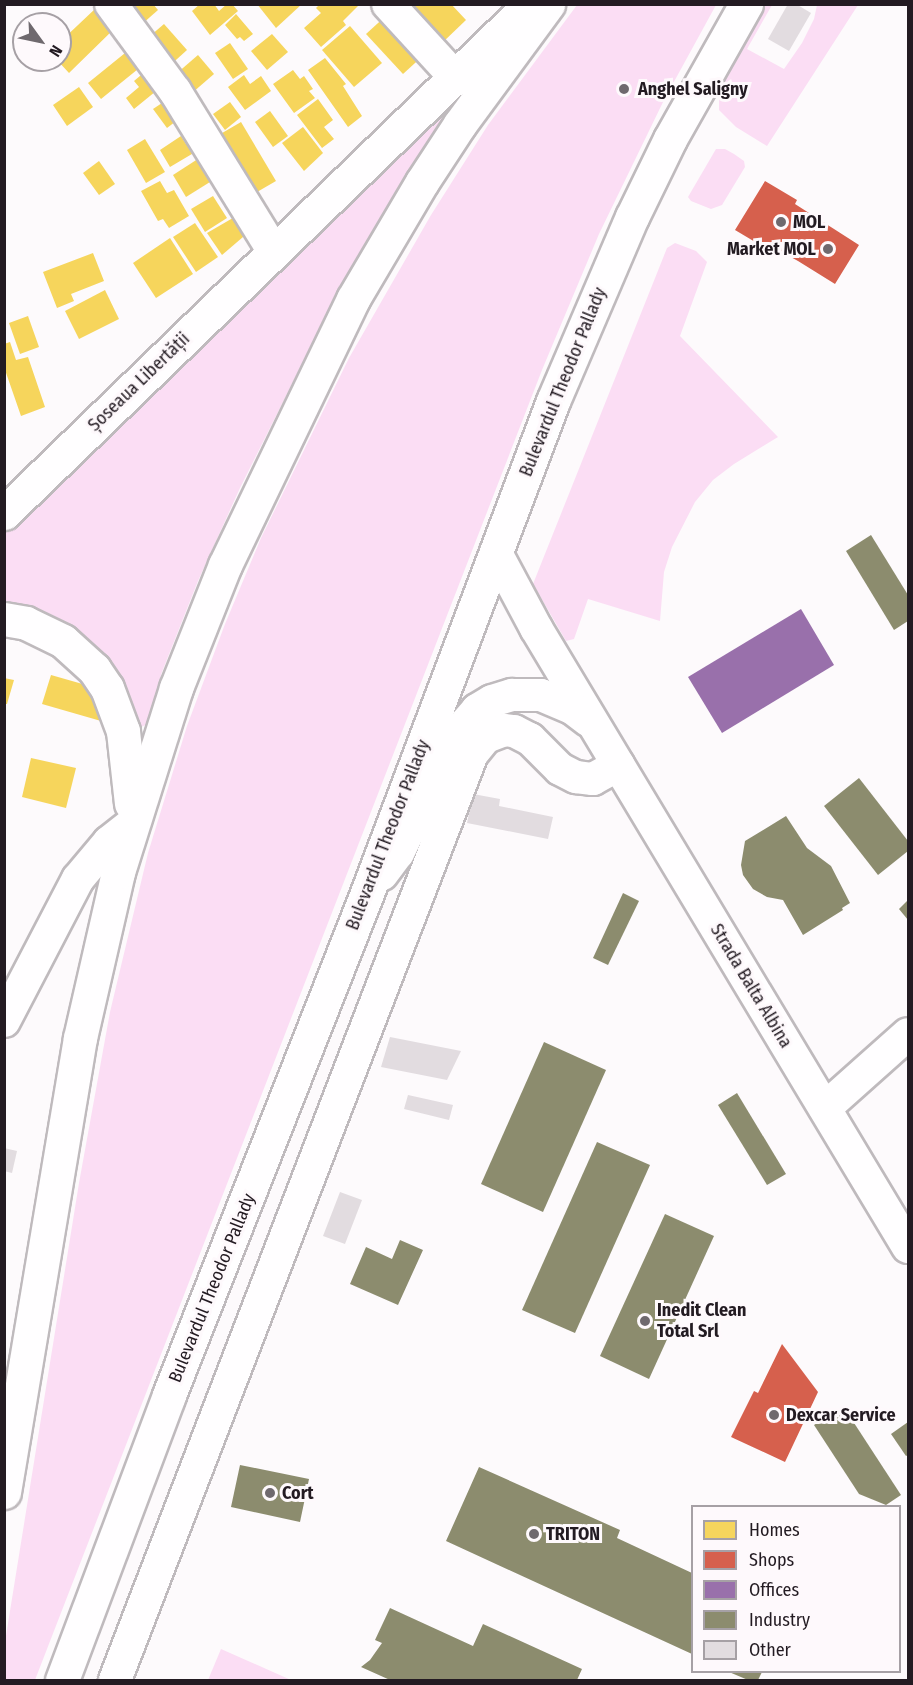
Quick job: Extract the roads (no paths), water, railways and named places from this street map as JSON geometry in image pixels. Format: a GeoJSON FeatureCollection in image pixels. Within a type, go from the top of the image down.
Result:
{"type":"FeatureCollection","features":[{"type":"Feature","properties":{"kind":"main road","name":"Șoseaua Libertății"},"geometry":{"type":"LineString","coordinates":[[4,513],[530,4]]}},
{"type":"Feature","properties":{"kind":"main road"},"geometry":{"type":"LineString","coordinates":[[4,1492],[80,1038],[115,882],[176,688],[210,600],[300,404],[353,299],[422,182],[460,124],[548,4]]}},
{"type":"Feature","properties":{"kind":"main road","name":"Bulevardul Theodor Pallady"},"geometry":{"type":"LineString","coordinates":[[62,1680],[367,892],[553,401],[632,217],[670,139],[746,4]]}},
{"type":"Feature","properties":{"kind":"main road"},"geometry":{"type":"LineString","coordinates":[[4,619],[26,623],[63,641],[94,669],[108,688],[123,731],[132,824]]}},
{"type":"Feature","properties":{"kind":"main road"},"geometry":{"type":"LineString","coordinates":[[54,1680],[89,1606]]}},
{"type":"Feature","properties":{"kind":"street"},"geometry":{"type":"LineString","coordinates":[[111,4],[175,91],[274,252]]}},
{"type":"Feature","properties":{"kind":"street"},"geometry":{"type":"LineString","coordinates":[[388,4],[455,77]]}},
{"type":"Feature","properties":{"kind":"street","name":"Strada Balta Albina"},"geometry":{"type":"LineString","coordinates":[[496,553],[536,628],[909,1247]]}},
{"type":"Feature","properties":{"kind":"street","name":"Strada Balta Albina"},"geometry":{"type":"LineString","coordinates":[[367,892],[398,853],[442,758],[465,722],[477,710],[492,701],[512,695],[541,695],[572,708],[595,725]]}},
{"type":"Feature","properties":{"kind":"street"},"geometry":{"type":"LineString","coordinates":[[115,1680],[472,754],[486,737],[504,730],[514,730],[530,739],[560,769],[576,777],[593,778],[618,765]]}},
{"type":"Feature","properties":{"kind":"street"},"geometry":{"type":"LineString","coordinates":[[4,1021],[78,879],[109,842],[132,824]]}},
{"type":"Feature","properties":{"kind":"street"},"geometry":{"type":"LineString","coordinates":[[825,1108],[909,1034]]}},
{"type":"Feature","properties":{"kind":"place","name":"Anghel Saligny"},"geometry":{"type":"Point","coordinates":[624,89]}},
{"type":"Feature","properties":{"kind":"place","name":"MOL"},"geometry":{"type":"Point","coordinates":[781,222]}},
{"type":"Feature","properties":{"kind":"place","name":"Market MOL"},"geometry":{"type":"Point","coordinates":[828,249]}},
{"type":"Feature","properties":{"kind":"place","name":"Inedit Clean Total Srl"},"geometry":{"type":"Point","coordinates":[645,1321]}},
{"type":"Feature","properties":{"kind":"place","name":"Dexcar Service"},"geometry":{"type":"Point","coordinates":[774,1415]}},
{"type":"Feature","properties":{"kind":"place","name":"Cort"},"geometry":{"type":"Point","coordinates":[270,1493]}},
{"type":"Feature","properties":{"kind":"place","name":"TRITON"},"geometry":{"type":"Point","coordinates":[534,1534]}}]}
